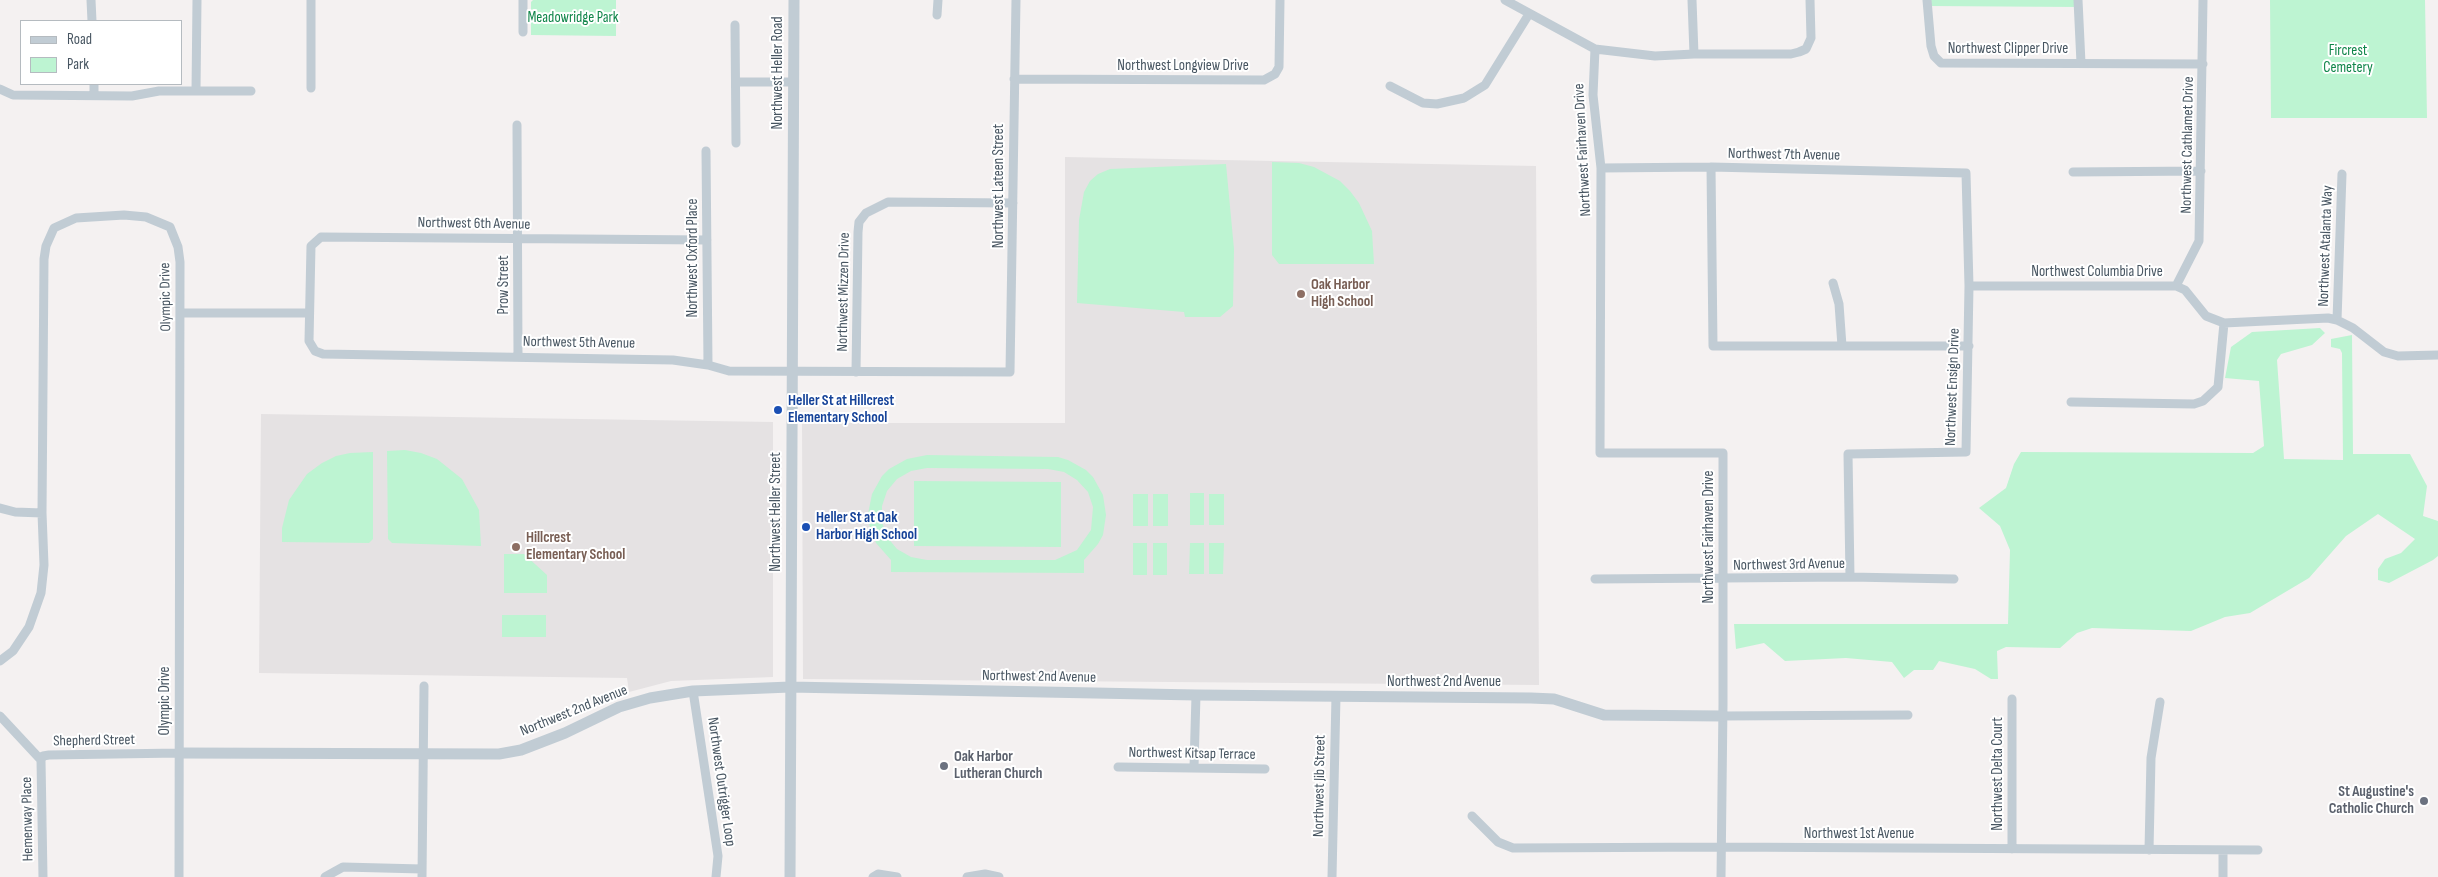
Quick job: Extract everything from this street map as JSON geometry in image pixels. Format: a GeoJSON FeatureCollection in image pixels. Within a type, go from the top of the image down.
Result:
{"type":"FeatureCollection","features":[{"type":"Feature","properties":{"kind":"street"},"geometry":{"type":"LineString","coordinates":[[91,0],[92,20]]}},
{"type":"Feature","properties":{"kind":"street"},"geometry":{"type":"LineString","coordinates":[[196,91],[197,0]]}},
{"type":"Feature","properties":{"kind":"street"},"geometry":{"type":"LineString","coordinates":[[311,0],[311,88]]}},
{"type":"Feature","properties":{"kind":"street"},"geometry":{"type":"LineString","coordinates":[[523,0],[523,32]]}},
{"type":"Feature","properties":{"kind":"street","name":"Northwest Heller Road"},"geometry":{"type":"LineString","coordinates":[[792,147],[794,0]]}},
{"type":"Feature","properties":{"kind":"street"},"geometry":{"type":"LineString","coordinates":[[937,15],[938,0]]}},
{"type":"Feature","properties":{"kind":"street","name":"Northwest Lateen Street"},"geometry":{"type":"LineString","coordinates":[[1010,372],[1016,0]]}},
{"type":"Feature","properties":{"kind":"street","name":"Northwest Longview Drive"},"geometry":{"type":"LineString","coordinates":[[1014,79],[1264,80],[1275,74],[1279,67],[1280,0]]}},
{"type":"Feature","properties":{"kind":"street"},"geometry":{"type":"LineString","coordinates":[[1505,0],[1594,49],[1631,55],[1791,54],[1806,49],[1811,38],[1810,0]]}},
{"type":"Feature","properties":{"kind":"street"},"geometry":{"type":"LineString","coordinates":[[1692,0],[1694,54]]}},
{"type":"Feature","properties":{"kind":"street","name":"Northwest Clipper Drive"},"geometry":{"type":"LineString","coordinates":[[1927,0],[1931,46],[1934,56],[1941,63],[2082,63]]}},
{"type":"Feature","properties":{"kind":"street"},"geometry":{"type":"LineString","coordinates":[[2078,0],[2082,63],[2203,64]]}},
{"type":"Feature","properties":{"kind":"street","name":"Northwest Cathlamet Drive"},"geometry":{"type":"LineString","coordinates":[[2176,286],[2199,241],[2203,0]]}},
{"type":"Feature","properties":{"kind":"street"},"geometry":{"type":"LineString","coordinates":[[1390,86],[1423,103],[1437,104],[1464,98],[1486,85],[1529,14]]}},
{"type":"Feature","properties":{"kind":"street"},"geometry":{"type":"LineString","coordinates":[[736,25],[736,143]]}},
{"type":"Feature","properties":{"kind":"street","name":"Northwest Fairhaven Drive"},"geometry":{"type":"LineString","coordinates":[[1594,49],[1593,95],[1601,168],[1600,453],[1723,453],[1724,579],[1721,877]]}},
{"type":"Feature","properties":{"kind":"street"},"geometry":{"type":"LineString","coordinates":[[736,82],[793,82]]}},
{"type":"Feature","properties":{"kind":"street"},"geometry":{"type":"LineString","coordinates":[[94,85],[94,95]]}},
{"type":"Feature","properties":{"kind":"street"},"geometry":{"type":"LineString","coordinates":[[0,89],[13,96],[132,96],[159,91],[251,91]]}},
{"type":"Feature","properties":{"kind":"street","name":"Prow Street"},"geometry":{"type":"LineString","coordinates":[[517,125],[518,356]]}},
{"type":"Feature","properties":{"kind":"street","name":"Northwest Heller Street"},"geometry":{"type":"LineString","coordinates":[[790,877],[792,147]]}},
{"type":"Feature","properties":{"kind":"street","name":"Northwest Oxford Place"},"geometry":{"type":"LineString","coordinates":[[706,151],[708,365]]}},
{"type":"Feature","properties":{"kind":"street"},"geometry":{"type":"LineString","coordinates":[[1711,167],[1713,346],[1969,346]]}},
{"type":"Feature","properties":{"kind":"street","name":"Northwest 7th Avenue"},"geometry":{"type":"LineString","coordinates":[[1601,168],[1711,167],[1966,173]]}},
{"type":"Feature","properties":{"kind":"street"},"geometry":{"type":"LineString","coordinates":[[2073,172],[2201,171]]}},
{"type":"Feature","properties":{"kind":"street","name":"Northwest Ensign Drive"},"geometry":{"type":"LineString","coordinates":[[1850,577],[1848,454],[1966,452],[1969,286],[1966,173]]}},
{"type":"Feature","properties":{"kind":"street","name":"Northwest Atalanta Way"},"geometry":{"type":"LineString","coordinates":[[2337,320],[2342,174]]}},
{"type":"Feature","properties":{"kind":"street","name":"Northwest Mizzen Drive"},"geometry":{"type":"LineString","coordinates":[[856,372],[858,232],[860,222],[866,213],[888,202],[1013,204]]}},
{"type":"Feature","properties":{"kind":"street","name":"Olympic Drive"},"geometry":{"type":"LineString","coordinates":[[0,661],[13,650],[28,627],[41,594],[44,566],[42,513],[44,258],[46,246],[54,228],[76,218],[124,215],[146,217],[170,226],[178,247],[180,262],[179,877]]}},
{"type":"Feature","properties":{"kind":"street","name":"Northwest 6th Avenue"},"geometry":{"type":"LineString","coordinates":[[310,313],[311,246],[321,237],[707,240]]}},
{"type":"Feature","properties":{"kind":"street"},"geometry":{"type":"LineString","coordinates":[[1833,283],[1839,304],[1842,346]]}},
{"type":"Feature","properties":{"kind":"street","name":"Northwest Columbia Drive"},"geometry":{"type":"LineString","coordinates":[[1969,286],[2176,286],[2185,290],[2206,316],[2224,324]]}},
{"type":"Feature","properties":{"kind":"street"},"geometry":{"type":"LineString","coordinates":[[180,313],[310,313]]}},
{"type":"Feature","properties":{"kind":"street","name":"Northwest 5th Avenue"},"geometry":{"type":"LineString","coordinates":[[310,313],[309,341],[311,347],[319,353],[673,360],[708,365],[729,371],[1010,372]]}},
{"type":"Feature","properties":{"kind":"street"},"geometry":{"type":"LineString","coordinates":[[2071,402],[2194,404],[2203,401],[2218,387],[2224,324],[2315,317],[2337,320],[2353,328],[2384,352],[2398,356],[2438,355]]}},
{"type":"Feature","properties":{"kind":"street"},"geometry":{"type":"LineString","coordinates":[[0,508],[15,512],[42,513]]}},
{"type":"Feature","properties":{"kind":"street","name":"Northwest 3rd Avenue"},"geometry":{"type":"LineString","coordinates":[[1595,579],[1850,577],[1954,579]]}},
{"type":"Feature","properties":{"kind":"street"},"geometry":{"type":"LineString","coordinates":[[325,877],[343,867],[422,873],[424,686]]}},
{"type":"Feature","properties":{"kind":"street","name":"Northwest 2nd Avenue"},"geometry":{"type":"LineString","coordinates":[[179,753],[423,752],[498,754],[521,750],[565,733],[619,707],[650,698],[693,691],[790,687],[1196,695],[1539,698],[1554,699],[1604,715],[1908,715]]}},
{"type":"Feature","properties":{"kind":"street","name":"Northwest Outrigger Loop"},"geometry":{"type":"LineString","coordinates":[[693,691],[718,856],[716,877]]}},
{"type":"Feature","properties":{"kind":"street"},"geometry":{"type":"LineString","coordinates":[[1194,767],[1196,695]]}},
{"type":"Feature","properties":{"kind":"street","name":"Northwest Jib Street"},"geometry":{"type":"LineString","coordinates":[[1332,877],[1336,696]]}},
{"type":"Feature","properties":{"kind":"street","name":"Northwest Delta Court"},"geometry":{"type":"LineString","coordinates":[[2012,699],[2012,849]]}},
{"type":"Feature","properties":{"kind":"street"},"geometry":{"type":"LineString","coordinates":[[2149,850],[2152,758],[2160,702]]}},
{"type":"Feature","properties":{"kind":"street"},"geometry":{"type":"LineString","coordinates":[[0,716],[41,760]]}},
{"type":"Feature","properties":{"kind":"street","name":"Shepherd Street"},"geometry":{"type":"LineString","coordinates":[[41,760],[43,756],[48,755],[179,753]]}},
{"type":"Feature","properties":{"kind":"street","name":"Hemenway Place"},"geometry":{"type":"LineString","coordinates":[[41,760],[43,877]]}},
{"type":"Feature","properties":{"kind":"street","name":"Northwest Kitsap Terrace"},"geometry":{"type":"LineString","coordinates":[[1118,767],[1265,769]]}},
{"type":"Feature","properties":{"kind":"street","name":"Northwest 1st Avenue"},"geometry":{"type":"LineString","coordinates":[[1472,816],[1498,842],[1513,848],[1721,847],[2258,850]]}},
{"type":"Feature","properties":{"kind":"street"},"geometry":{"type":"LineString","coordinates":[[2223,850],[2223,877]]}},
{"type":"Feature","properties":{"kind":"street"},"geometry":{"type":"LineString","coordinates":[[873,877],[878,874],[897,877]]}},
{"type":"Feature","properties":{"kind":"street"},"geometry":{"type":"LineString","coordinates":[[967,877],[985,874],[999,877]]}},
{"type":"Feature","properties":{"kind":"shaded area","name":"Oak Harbor High School"},"geometry":{"type":"Polygon","coordinates":[[[1065,157],[1536,166],[1539,685],[803,679],[802,423],[1065,423],[1065,157]]]}},
{"type":"Feature","properties":{"kind":"shaded area","name":"Hillcrest Elementary School"},"geometry":{"type":"Polygon","coordinates":[[[261,414],[773,422],[773,677],[671,681],[629,692],[627,678],[259,673],[261,414]]]}},
{"type":"Feature","properties":{"kind":"green space","name":"Meadowridge Park"},"geometry":{"type":"Polygon","coordinates":[[[533,0],[616,0],[616,36],[531,35],[531,2],[533,0]]]}},
{"type":"Feature","properties":{"kind":"green space"},"geometry":{"type":"Polygon","coordinates":[[[1927,0],[2078,0],[2079,7],[1928,6],[1927,0]]]}},
{"type":"Feature","properties":{"kind":"green space","name":"Fircrest Cemetery"},"geometry":{"type":"Polygon","coordinates":[[[2270,0],[2425,0],[2427,118],[2271,118],[2270,0]]]}},
{"type":"Feature","properties":{"kind":"green space"},"geometry":{"type":"Polygon","coordinates":[[[1272,162],[1299,163],[1314,167],[1340,181],[1350,191],[1359,203],[1372,231],[1374,264],[1279,264],[1272,255],[1272,162]]]}},
{"type":"Feature","properties":{"kind":"green space"},"geometry":{"type":"Polygon","coordinates":[[[1226,164],[1234,249],[1233,306],[1220,317],[1185,317],[1184,312],[1077,303],[1079,220],[1084,192],[1090,181],[1098,174],[1110,169],[1226,164]]]}},
{"type":"Feature","properties":{"kind":"green space"},"geometry":{"type":"Polygon","coordinates":[[[2320,328],[2325,333],[2312,345],[2281,354],[2277,360],[2284,459],[2343,460],[2342,353],[2340,349],[2331,347],[2331,339],[2352,335],[2353,454],[2410,454],[2427,486],[2423,516],[2438,521],[2438,556],[2433,560],[2389,583],[2378,580],[2378,569],[2385,559],[2401,553],[2415,539],[2378,514],[2346,536],[2309,578],[2250,613],[2225,617],[2191,631],[2092,628],[2077,633],[2060,648],[2006,647],[1997,651],[1998,679],[1991,679],[1975,669],[1939,661],[1933,670],[1914,670],[1904,678],[1892,662],[1846,658],[1785,661],[1764,643],[1736,649],[1734,624],[2008,624],[2010,550],[2000,526],[1979,508],[2006,488],[2014,464],[2021,452],[2253,453],[2264,446],[2259,381],[2225,378],[2231,347],[2252,332],[2320,328]]]}},
{"type":"Feature","properties":{"kind":"green space"},"geometry":{"type":"Polygon","coordinates":[[[405,450],[437,459],[462,479],[479,510],[481,546],[392,543],[388,539],[387,451],[405,450]]]}},
{"type":"Feature","properties":{"kind":"green space"},"geometry":{"type":"Polygon","coordinates":[[[373,452],[373,539],[369,543],[282,542],[282,528],[289,500],[307,474],[336,456],[373,452]]]}},
{"type":"Feature","properties":{"kind":"green space"},"geometry":{"type":"Polygon","coordinates":[[[927,455],[1058,457],[1086,470],[1093,477],[1103,495],[1106,515],[1103,535],[1084,560],[1084,573],[891,572],[891,560],[876,543],[869,524],[868,514],[872,494],[882,476],[889,469],[907,459],[927,455]],[[927,468],[911,471],[897,479],[887,491],[882,506],[882,522],[887,537],[897,549],[911,557],[927,560],[1055,560],[1077,550],[1091,530],[1093,507],[1088,492],[1077,480],[1064,472],[1048,469],[927,468]]]}},
{"type":"Feature","properties":{"kind":"green space"},"geometry":{"type":"Polygon","coordinates":[[[914,481],[1061,482],[1061,547],[914,546],[914,481]]]}},
{"type":"Feature","properties":{"kind":"green space"},"geometry":{"type":"Polygon","coordinates":[[[1190,493],[1204,493],[1204,525],[1190,525],[1190,493]]]}},
{"type":"Feature","properties":{"kind":"green space"},"geometry":{"type":"Polygon","coordinates":[[[1133,494],[1148,494],[1148,526],[1133,526],[1133,494]]]}},
{"type":"Feature","properties":{"kind":"green space"},"geometry":{"type":"Polygon","coordinates":[[[1153,494],[1168,494],[1168,526],[1153,526],[1153,494]]]}},
{"type":"Feature","properties":{"kind":"green space"},"geometry":{"type":"Polygon","coordinates":[[[1209,494],[1224,494],[1224,525],[1209,525],[1209,494]]]}},
{"type":"Feature","properties":{"kind":"green space"},"geometry":{"type":"Polygon","coordinates":[[[1133,543],[1147,543],[1147,575],[1133,575],[1133,543]]]}},
{"type":"Feature","properties":{"kind":"green space"},"geometry":{"type":"Polygon","coordinates":[[[1153,543],[1167,543],[1167,575],[1153,575],[1153,543]]]}},
{"type":"Feature","properties":{"kind":"green space"},"geometry":{"type":"Polygon","coordinates":[[[1190,543],[1204,543],[1204,574],[1189,574],[1190,543]]]}},
{"type":"Feature","properties":{"kind":"green space"},"geometry":{"type":"Polygon","coordinates":[[[1209,543],[1224,543],[1223,574],[1209,574],[1209,543]]]}},
{"type":"Feature","properties":{"kind":"green space"},"geometry":{"type":"Polygon","coordinates":[[[504,554],[524,554],[547,575],[547,593],[504,593],[504,554]]]}},
{"type":"Feature","properties":{"kind":"green space"},"geometry":{"type":"Polygon","coordinates":[[[502,615],[546,615],[546,637],[502,637],[502,615]]]}},
{"type":"Feature","properties":{"kind":"place","name":"Oak Harbor High School"},"geometry":{"type":"Point","coordinates":[1301,294]}},
{"type":"Feature","properties":{"kind":"place","name":"Heller St at Hillcrest Elementary School"},"geometry":{"type":"Point","coordinates":[778,410]}},
{"type":"Feature","properties":{"kind":"place","name":"Heller St at Oak Harbor High School"},"geometry":{"type":"Point","coordinates":[806,527]}},
{"type":"Feature","properties":{"kind":"place","name":"Hillcrest Elementary School"},"geometry":{"type":"Point","coordinates":[516,547]}},
{"type":"Feature","properties":{"kind":"place","name":"Oak Harbor Lutheran Church"},"geometry":{"type":"Point","coordinates":[944,766]}},
{"type":"Feature","properties":{"kind":"place","name":"St Augustine's Catholic Church"},"geometry":{"type":"Point","coordinates":[2424,801]}}]}
